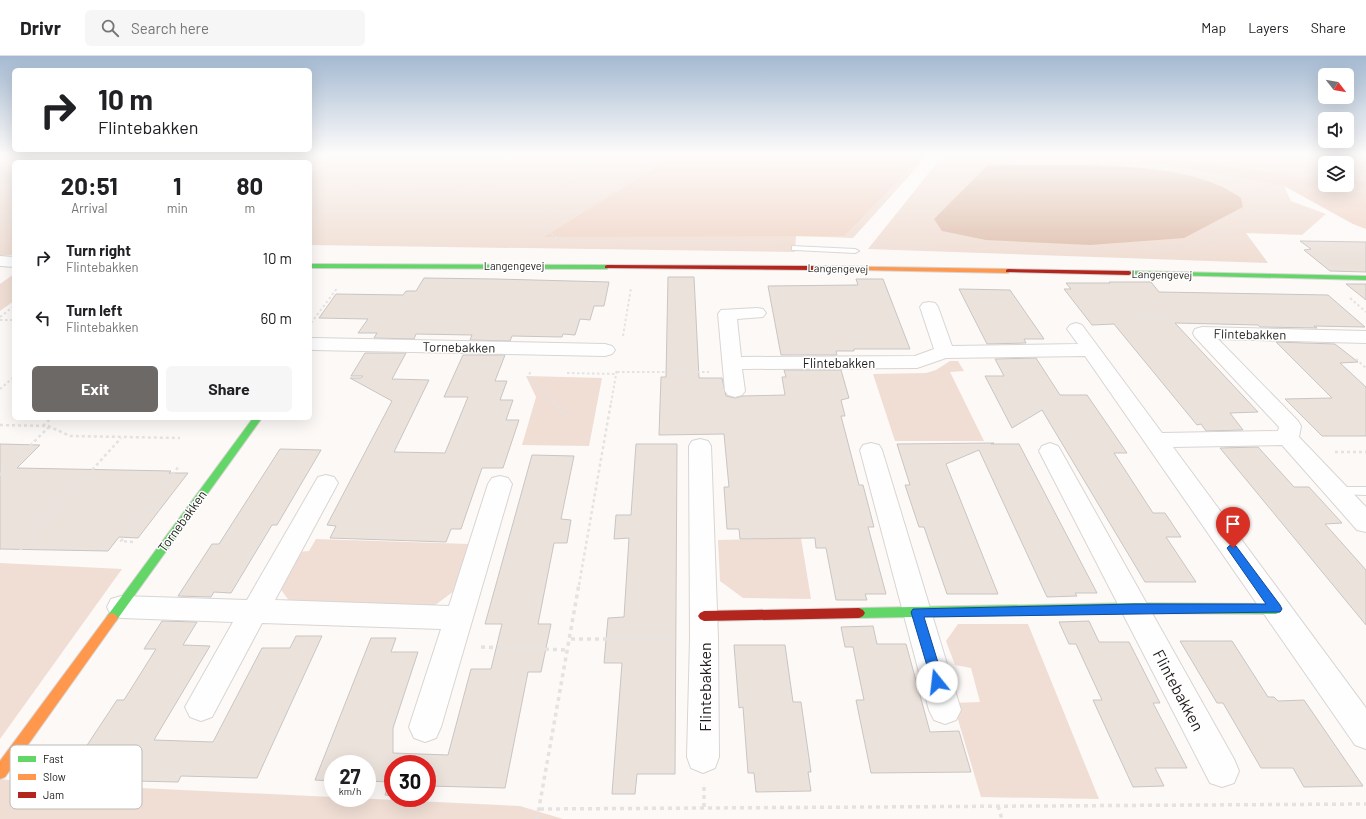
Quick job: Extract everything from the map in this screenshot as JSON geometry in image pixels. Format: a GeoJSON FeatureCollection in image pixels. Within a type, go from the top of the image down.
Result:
{"type":"FeatureCollection","features":[{"type":"Feature","properties":{"kind":"street"},"geometry":{"type":"LineString","coordinates":[[0,261],[12,262]]}},
{"type":"Feature","properties":{"kind":"street","name":"Langengevej"},"geometry":{"type":"LineString","coordinates":[[312,266],[855,268],[1366,278]]}},
{"type":"Feature","properties":{"kind":"street"},"geometry":{"type":"LineString","coordinates":[[929,307],[944,352]]}},
{"type":"Feature","properties":{"kind":"street"},"geometry":{"type":"LineString","coordinates":[[735,391],[727,314],[757,313]]}},
{"type":"Feature","properties":{"kind":"street"},"geometry":{"type":"LineString","coordinates":[[1076,329],[1366,734]]}},
{"type":"Feature","properties":{"kind":"street","name":"Flintebakken"},"geometry":{"type":"LineString","coordinates":[[1288,438],[1290,426],[1202,333],[1366,337]]}},
{"type":"Feature","properties":{"kind":"street","name":"Tornebakken"},"geometry":{"type":"LineString","coordinates":[[314,337],[605,350]]}},
{"type":"Feature","properties":{"kind":"street","name":"Flintebakken"},"geometry":{"type":"LineString","coordinates":[[732,367],[917,362],[944,352],[1090,350]]}},
{"type":"Feature","properties":{"kind":"street","name":"Tornebakken"},"geometry":{"type":"LineString","coordinates":[[20,745],[121,607],[166,542],[257,420]]}},
{"type":"Feature","properties":{"kind":"street"},"geometry":{"type":"LineString","coordinates":[[1155,440],[1288,438],[1366,523]]}},
{"type":"Feature","properties":{"kind":"street","name":"Flintebakken"},"geometry":{"type":"LineString","coordinates":[[700,446],[704,627],[703,758]]}},
{"type":"Feature","properties":{"kind":"street"},"geometry":{"type":"LineString","coordinates":[[871,450],[945,710]]}},
{"type":"Feature","properties":{"kind":"street","name":"Flintebakken"},"geometry":{"type":"LineString","coordinates":[[1050,451],[1222,772]]}},
{"type":"Feature","properties":{"kind":"street"},"geometry":{"type":"LineString","coordinates":[[201,707],[326,483]]}},
{"type":"Feature","properties":{"kind":"street"},"geometry":{"type":"LineString","coordinates":[[425,727],[500,484]]}},
{"type":"Feature","properties":{"kind":"street"},"geometry":{"type":"LineString","coordinates":[[121,607],[459,618]]}},
{"type":"Feature","properties":{"kind":"street"},"geometry":{"type":"LineString","coordinates":[[704,627],[917,612],[1135,608],[1276,609]]}},
{"type":"Feature","properties":{"kind":"street","name":"Tornebakken"},"geometry":{"type":"LineString","coordinates":[[0,772],[10,758]]}},
{"type":"Feature","properties":{"kind":"lane"},"geometry":{"type":"LineString","coordinates":[[795,248],[855,251]]}},
{"type":"Feature","properties":{"kind":"lane"},"geometry":{"type":"LineString","coordinates":[[1337,491],[1366,491]]}},
{"type":"Feature","properties":{"kind":"path"},"geometry":{"type":"LineString","coordinates":[[369,190],[390,195]]}},
{"type":"Feature","properties":{"kind":"path"},"geometry":{"type":"LineString","coordinates":[[312,204],[436,190]]}},
{"type":"Feature","properties":{"kind":"path"},"geometry":{"type":"LineString","coordinates":[[561,190],[547,208],[543,222],[546,230],[560,238],[583,242],[764,242],[795,248]]}},
{"type":"Feature","properties":{"kind":"path"},"geometry":{"type":"LineString","coordinates":[[1145,251],[1195,244],[1232,231],[1250,218],[1256,197],[1261,190]]}},
{"type":"Feature","properties":{"kind":"path"},"geometry":{"type":"LineString","coordinates":[[1317,190],[1366,192]]}},
{"type":"Feature","properties":{"kind":"path"},"geometry":{"type":"LineString","coordinates":[[0,222],[12,223]]}},
{"type":"Feature","properties":{"kind":"path"},"geometry":{"type":"LineString","coordinates":[[872,245],[940,247]]}},
{"type":"Feature","properties":{"kind":"path"},"geometry":{"type":"LineString","coordinates":[[314,337],[347,276],[339,276],[347,266]]}},
{"type":"Feature","properties":{"kind":"path"},"geometry":{"type":"LineString","coordinates":[[622,341],[635,266]]}},
{"type":"Feature","properties":{"kind":"path"},"geometry":{"type":"LineString","coordinates":[[0,317],[12,308]]}},
{"type":"Feature","properties":{"kind":"path"},"geometry":{"type":"LineString","coordinates":[[1139,314],[1142,317]]}},
{"type":"Feature","properties":{"kind":"path"},"geometry":{"type":"LineString","coordinates":[[1125,317],[1181,318]]}},
{"type":"Feature","properties":{"kind":"path"},"geometry":{"type":"LineString","coordinates":[[0,320],[12,320]]}},
{"type":"Feature","properties":{"kind":"path"},"geometry":{"type":"LineString","coordinates":[[537,819],[571,639],[618,364]]}},
{"type":"Feature","properties":{"kind":"path"},"geometry":{"type":"LineString","coordinates":[[617,372],[732,367]]}},
{"type":"Feature","properties":{"kind":"path"},"geometry":{"type":"LineString","coordinates":[[530,372],[529,376],[569,419]]}},
{"type":"Feature","properties":{"kind":"path"},"geometry":{"type":"LineString","coordinates":[[0,389],[12,379]]}},
{"type":"Feature","properties":{"kind":"path"},"geometry":{"type":"LineString","coordinates":[[43,426],[49,420]]}},
{"type":"Feature","properties":{"kind":"path"},"geometry":{"type":"LineString","coordinates":[[0,425],[50,426],[70,436],[180,438]]}},
{"type":"Feature","properties":{"kind":"path"},"geometry":{"type":"LineString","coordinates":[[0,475],[50,426]]}},
{"type":"Feature","properties":{"kind":"path"},"geometry":{"type":"LineString","coordinates":[[20,550],[121,437]]}},
{"type":"Feature","properties":{"kind":"path"},"geometry":{"type":"LineString","coordinates":[[166,542],[121,541],[178,466]]}},
{"type":"Feature","properties":{"kind":"path"},"geometry":{"type":"LineString","coordinates":[[571,639],[704,627]]}},
{"type":"Feature","properties":{"kind":"path"},"geometry":{"type":"LineString","coordinates":[[450,646],[568,650]]}},
{"type":"Feature","properties":{"kind":"path"},"geometry":{"type":"LineString","coordinates":[[540,809],[1366,804]]}},
{"type":"Feature","properties":{"kind":"path"},"geometry":{"type":"LineString","coordinates":[[998,806],[1002,819]]}},
{"type":"Feature","properties":{"kind":"shaded area"},"geometry":{"type":"Polygon","coordinates":[[[0,190],[12,190],[12,255],[0,255],[0,190]]]}},
{"type":"Feature","properties":{"kind":"shaded area"},"geometry":{"type":"Polygon","coordinates":[[[312,190],[897,190],[853,238],[796,236],[795,252],[312,245],[312,190]]]}},
{"type":"Feature","properties":{"kind":"shaded area"},"geometry":{"type":"Polygon","coordinates":[[[620,190],[889,190],[844,236],[544,237],[620,190]]]}},
{"type":"Feature","properties":{"kind":"shaded area"},"geometry":{"type":"Polygon","coordinates":[[[916,190],[1286,190],[1291,201],[1326,214],[1302,235],[1246,233],[1268,263],[868,249],[916,190]]]}},
{"type":"Feature","properties":{"kind":"shaded area"},"geometry":{"type":"Polygon","coordinates":[[[963,190],[1227,190],[1241,198],[1243,207],[1184,238],[1090,245],[986,240],[942,231],[934,219],[963,190]]]}},
{"type":"Feature","properties":{"kind":"shaded area"},"geometry":{"type":"Polygon","coordinates":[[[1291,190],[1318,190],[1318,192],[1354,192],[1354,190],[1366,190],[1366,229],[1353,224],[1291,190]]]}},
{"type":"Feature","properties":{"kind":"shaded area"},"geometry":{"type":"Polygon","coordinates":[[[12,275],[12,302],[0,311],[0,284],[12,275]]]}},
{"type":"Feature","properties":{"kind":"shaded area"},"geometry":{"type":"Polygon","coordinates":[[[950,361],[958,361],[964,371],[950,372],[984,441],[895,441],[873,374],[926,373],[936,370],[950,361]]]}},
{"type":"Feature","properties":{"kind":"shaded area"},"geometry":{"type":"Polygon","coordinates":[[[526,376],[602,378],[589,446],[522,445],[536,397],[526,376]]]}},
{"type":"Feature","properties":{"kind":"shaded area"},"geometry":{"type":"Polygon","coordinates":[[[801,538],[811,599],[743,598],[720,581],[718,540],[801,538]]]}},
{"type":"Feature","properties":{"kind":"shaded area"},"geometry":{"type":"Polygon","coordinates":[[[316,539],[469,544],[458,588],[434,606],[290,602],[279,587],[297,552],[309,551],[316,539]]]}},
{"type":"Feature","properties":{"kind":"shaded area"},"geometry":{"type":"Polygon","coordinates":[[[0,563],[122,569],[0,739],[0,563]]]}},
{"type":"Feature","properties":{"kind":"shaded area"},"geometry":{"type":"Polygon","coordinates":[[[958,624],[1028,624],[1099,799],[981,797],[953,703],[980,702],[971,668],[955,665],[946,641],[958,624]]]}},
{"type":"Feature","properties":{"kind":"shaded area"},"geometry":{"type":"Polygon","coordinates":[[[0,779],[10,780],[10,809],[142,809],[142,788],[324,797],[324,807],[376,807],[376,799],[384,800],[384,807],[436,807],[436,802],[520,806],[563,819],[0,819],[0,779]]]}},
{"type":"Feature","properties":{"kind":"building"},"geometry":{"type":"Polygon","coordinates":[[[1300,241],[1366,242],[1366,272],[1330,271],[1304,250],[1311,249],[1300,241]]]}},
{"type":"Feature","properties":{"kind":"building"},"geometry":{"type":"Polygon","coordinates":[[[668,277],[694,277],[699,378],[722,378],[726,396],[735,398],[743,396],[785,395],[782,377],[786,377],[784,370],[841,370],[849,398],[841,400],[845,416],[841,416],[859,485],[863,485],[874,527],[868,527],[886,594],[865,594],[867,600],[836,600],[826,548],[816,548],[815,538],[740,539],[739,529],[727,529],[724,487],[729,487],[724,434],[659,435],[661,377],[666,377],[668,277]]]}},
{"type":"Feature","properties":{"kind":"building"},"geometry":{"type":"Polygon","coordinates":[[[424,278],[609,282],[604,306],[594,306],[590,320],[580,319],[575,335],[563,334],[562,337],[512,336],[510,341],[470,340],[472,335],[416,334],[414,339],[374,338],[377,333],[358,333],[368,319],[319,318],[336,294],[403,295],[406,291],[416,291],[424,278]]]}},
{"type":"Feature","properties":{"kind":"building"},"geometry":{"type":"Polygon","coordinates":[[[856,279],[883,279],[910,349],[854,349],[854,351],[836,351],[837,355],[781,355],[768,286],[858,285],[856,279]]]}},
{"type":"Feature","properties":{"kind":"building"},"geometry":{"type":"Polygon","coordinates":[[[1109,282],[1151,282],[1159,292],[1328,295],[1365,327],[1260,327],[1258,325],[1175,323],[1258,412],[1230,413],[1243,430],[1206,431],[1201,424],[1197,425],[1114,324],[1092,325],[1064,289],[1071,289],[1066,283],[1110,283],[1109,282]]]}},
{"type":"Feature","properties":{"kind":"building"},"geometry":{"type":"Polygon","coordinates":[[[1346,284],[1366,284],[1366,300],[1346,284]]]}},
{"type":"Feature","properties":{"kind":"building"},"geometry":{"type":"Polygon","coordinates":[[[959,289],[1010,290],[1044,339],[1024,339],[1026,343],[987,344],[959,289]]]}},
{"type":"Feature","properties":{"kind":"building"},"geometry":{"type":"Polygon","coordinates":[[[1276,342],[1335,344],[1358,362],[1340,363],[1366,387],[1366,436],[1322,436],[1285,399],[1332,398],[1276,342]]]}},
{"type":"Feature","properties":{"kind":"building"},"geometry":{"type":"Polygon","coordinates":[[[365,353],[406,353],[392,379],[429,380],[394,452],[445,453],[468,397],[444,397],[463,355],[505,355],[495,381],[507,381],[500,400],[513,400],[506,420],[519,420],[503,468],[482,468],[461,529],[451,529],[446,542],[330,538],[336,526],[327,525],[392,401],[350,378],[361,378],[363,376],[351,376],[365,353]]]}},
{"type":"Feature","properties":{"kind":"building"},"geometry":{"type":"Polygon","coordinates":[[[1036,358],[1060,395],[1087,395],[1127,453],[1114,453],[1153,513],[1165,513],[1181,537],[1166,537],[1196,582],[1145,582],[1042,410],[1012,428],[985,376],[1004,376],[995,359],[1036,358]]]}},
{"type":"Feature","properties":{"kind":"building"},"geometry":{"type":"Polygon","coordinates":[[[994,443],[991,444],[1019,444],[1097,593],[1075,593],[1077,596],[1047,597],[979,450],[946,464],[998,594],[947,594],[924,527],[919,527],[905,485],[910,485],[897,444],[994,443]]]}},
{"type":"Feature","properties":{"kind":"building"},"geometry":{"type":"Polygon","coordinates":[[[0,444],[40,445],[17,468],[171,471],[169,473],[188,473],[138,538],[119,537],[108,551],[0,549],[0,444]]]}},
{"type":"Feature","properties":{"kind":"building"},"geometry":{"type":"Polygon","coordinates":[[[636,444],[677,444],[675,774],[637,774],[635,794],[612,794],[622,663],[604,663],[608,618],[624,617],[629,538],[614,539],[616,515],[631,515],[636,444]]]}},
{"type":"Feature","properties":{"kind":"building"},"geometry":{"type":"Polygon","coordinates":[[[1258,447],[1294,487],[1309,487],[1342,523],[1325,524],[1366,570],[1366,625],[1220,448],[1258,447]]]}},
{"type":"Feature","properties":{"kind":"building"},"geometry":{"type":"Polygon","coordinates":[[[280,449],[321,450],[277,525],[272,525],[231,593],[214,592],[211,597],[178,596],[212,544],[219,544],[280,449]]]}},
{"type":"Feature","properties":{"kind":"building"},"geometry":{"type":"Polygon","coordinates":[[[532,455],[574,456],[561,519],[571,520],[567,543],[554,543],[538,624],[551,624],[541,672],[528,672],[505,788],[436,786],[436,755],[384,755],[384,782],[376,781],[376,755],[325,755],[371,638],[396,638],[391,652],[418,652],[393,728],[393,753],[448,755],[471,669],[491,669],[502,624],[485,624],[532,455]]]}},
{"type":"Feature","properties":{"kind":"building"},"geometry":{"type":"Polygon","coordinates":[[[162,621],[197,622],[183,645],[210,646],[154,740],[213,742],[262,648],[290,648],[296,636],[322,636],[257,778],[181,776],[178,782],[142,781],[142,745],[87,745],[117,700],[124,700],[156,649],[144,649],[162,621]]]}},
{"type":"Feature","properties":{"kind":"building"},"geometry":{"type":"Polygon","coordinates":[[[1089,621],[1099,642],[1129,642],[1160,703],[1153,703],[1187,768],[1155,768],[1164,786],[1133,787],[1093,700],[1102,700],[1076,644],[1069,644],[1059,622],[1089,621]]]}},
{"type":"Feature","properties":{"kind":"building"},"geometry":{"type":"Polygon","coordinates":[[[873,626],[877,644],[906,644],[930,732],[959,731],[971,772],[871,773],[856,700],[864,700],[853,647],[845,647],[841,627],[873,626]]]}},
{"type":"Feature","properties":{"kind":"building"},"geometry":{"type":"Polygon","coordinates":[[[1180,641],[1232,641],[1268,697],[1274,697],[1278,701],[1304,700],[1363,786],[1304,787],[1293,768],[1261,768],[1223,703],[1217,703],[1180,641]]]}},
{"type":"Feature","properties":{"kind":"building"},"geometry":{"type":"Polygon","coordinates":[[[734,645],[785,645],[793,702],[801,702],[811,772],[808,772],[811,791],[756,792],[754,773],[748,773],[743,707],[739,708],[734,645]]]}},
{"type":"Feature","properties":{"kind":"building"},"geometry":{"type":"Polygon","coordinates":[[[324,757],[324,780],[315,780],[324,757]]]}},
{"type":"Feature","properties":{"kind":"traffic: fast"},"geometry":{"type":"LineString","coordinates":[[312,266],[607,267]]}},
{"type":"Feature","properties":{"kind":"traffic: fast"},"geometry":{"type":"LineString","coordinates":[[1129,273],[1366,278]]}},
{"type":"Feature","properties":{"kind":"traffic: fast"},"geometry":{"type":"LineString","coordinates":[[112,618],[257,420]]}},
{"type":"Feature","properties":{"kind":"traffic: fast"},"geometry":{"type":"LineString","coordinates":[[859,613],[1135,608],[1276,609]]}},
{"type":"Feature","properties":{"kind":"traffic: slow"},"geometry":{"type":"LineString","coordinates":[[813,268],[1008,271]]}},
{"type":"Feature","properties":{"kind":"traffic: slow"},"geometry":{"type":"LineString","coordinates":[[20,745],[112,618]]}},
{"type":"Feature","properties":{"kind":"traffic: slow"},"geometry":{"type":"LineString","coordinates":[[0,772],[10,758]]}},
{"type":"Feature","properties":{"kind":"traffic: jam"},"geometry":{"type":"LineString","coordinates":[[607,267],[813,268]]}},
{"type":"Feature","properties":{"kind":"traffic: jam"},"geometry":{"type":"LineString","coordinates":[[1008,271],[1129,273]]}},
{"type":"Feature","properties":{"kind":"traffic: jam"},"geometry":{"type":"LineString","coordinates":[[704,616],[859,613]]}},
{"type":"Feature","properties":{"kind":"route"},"geometry":{"type":"LineString","coordinates":[[937,682],[917,612],[1135,608],[1276,609],[1233,548]]}}]}
